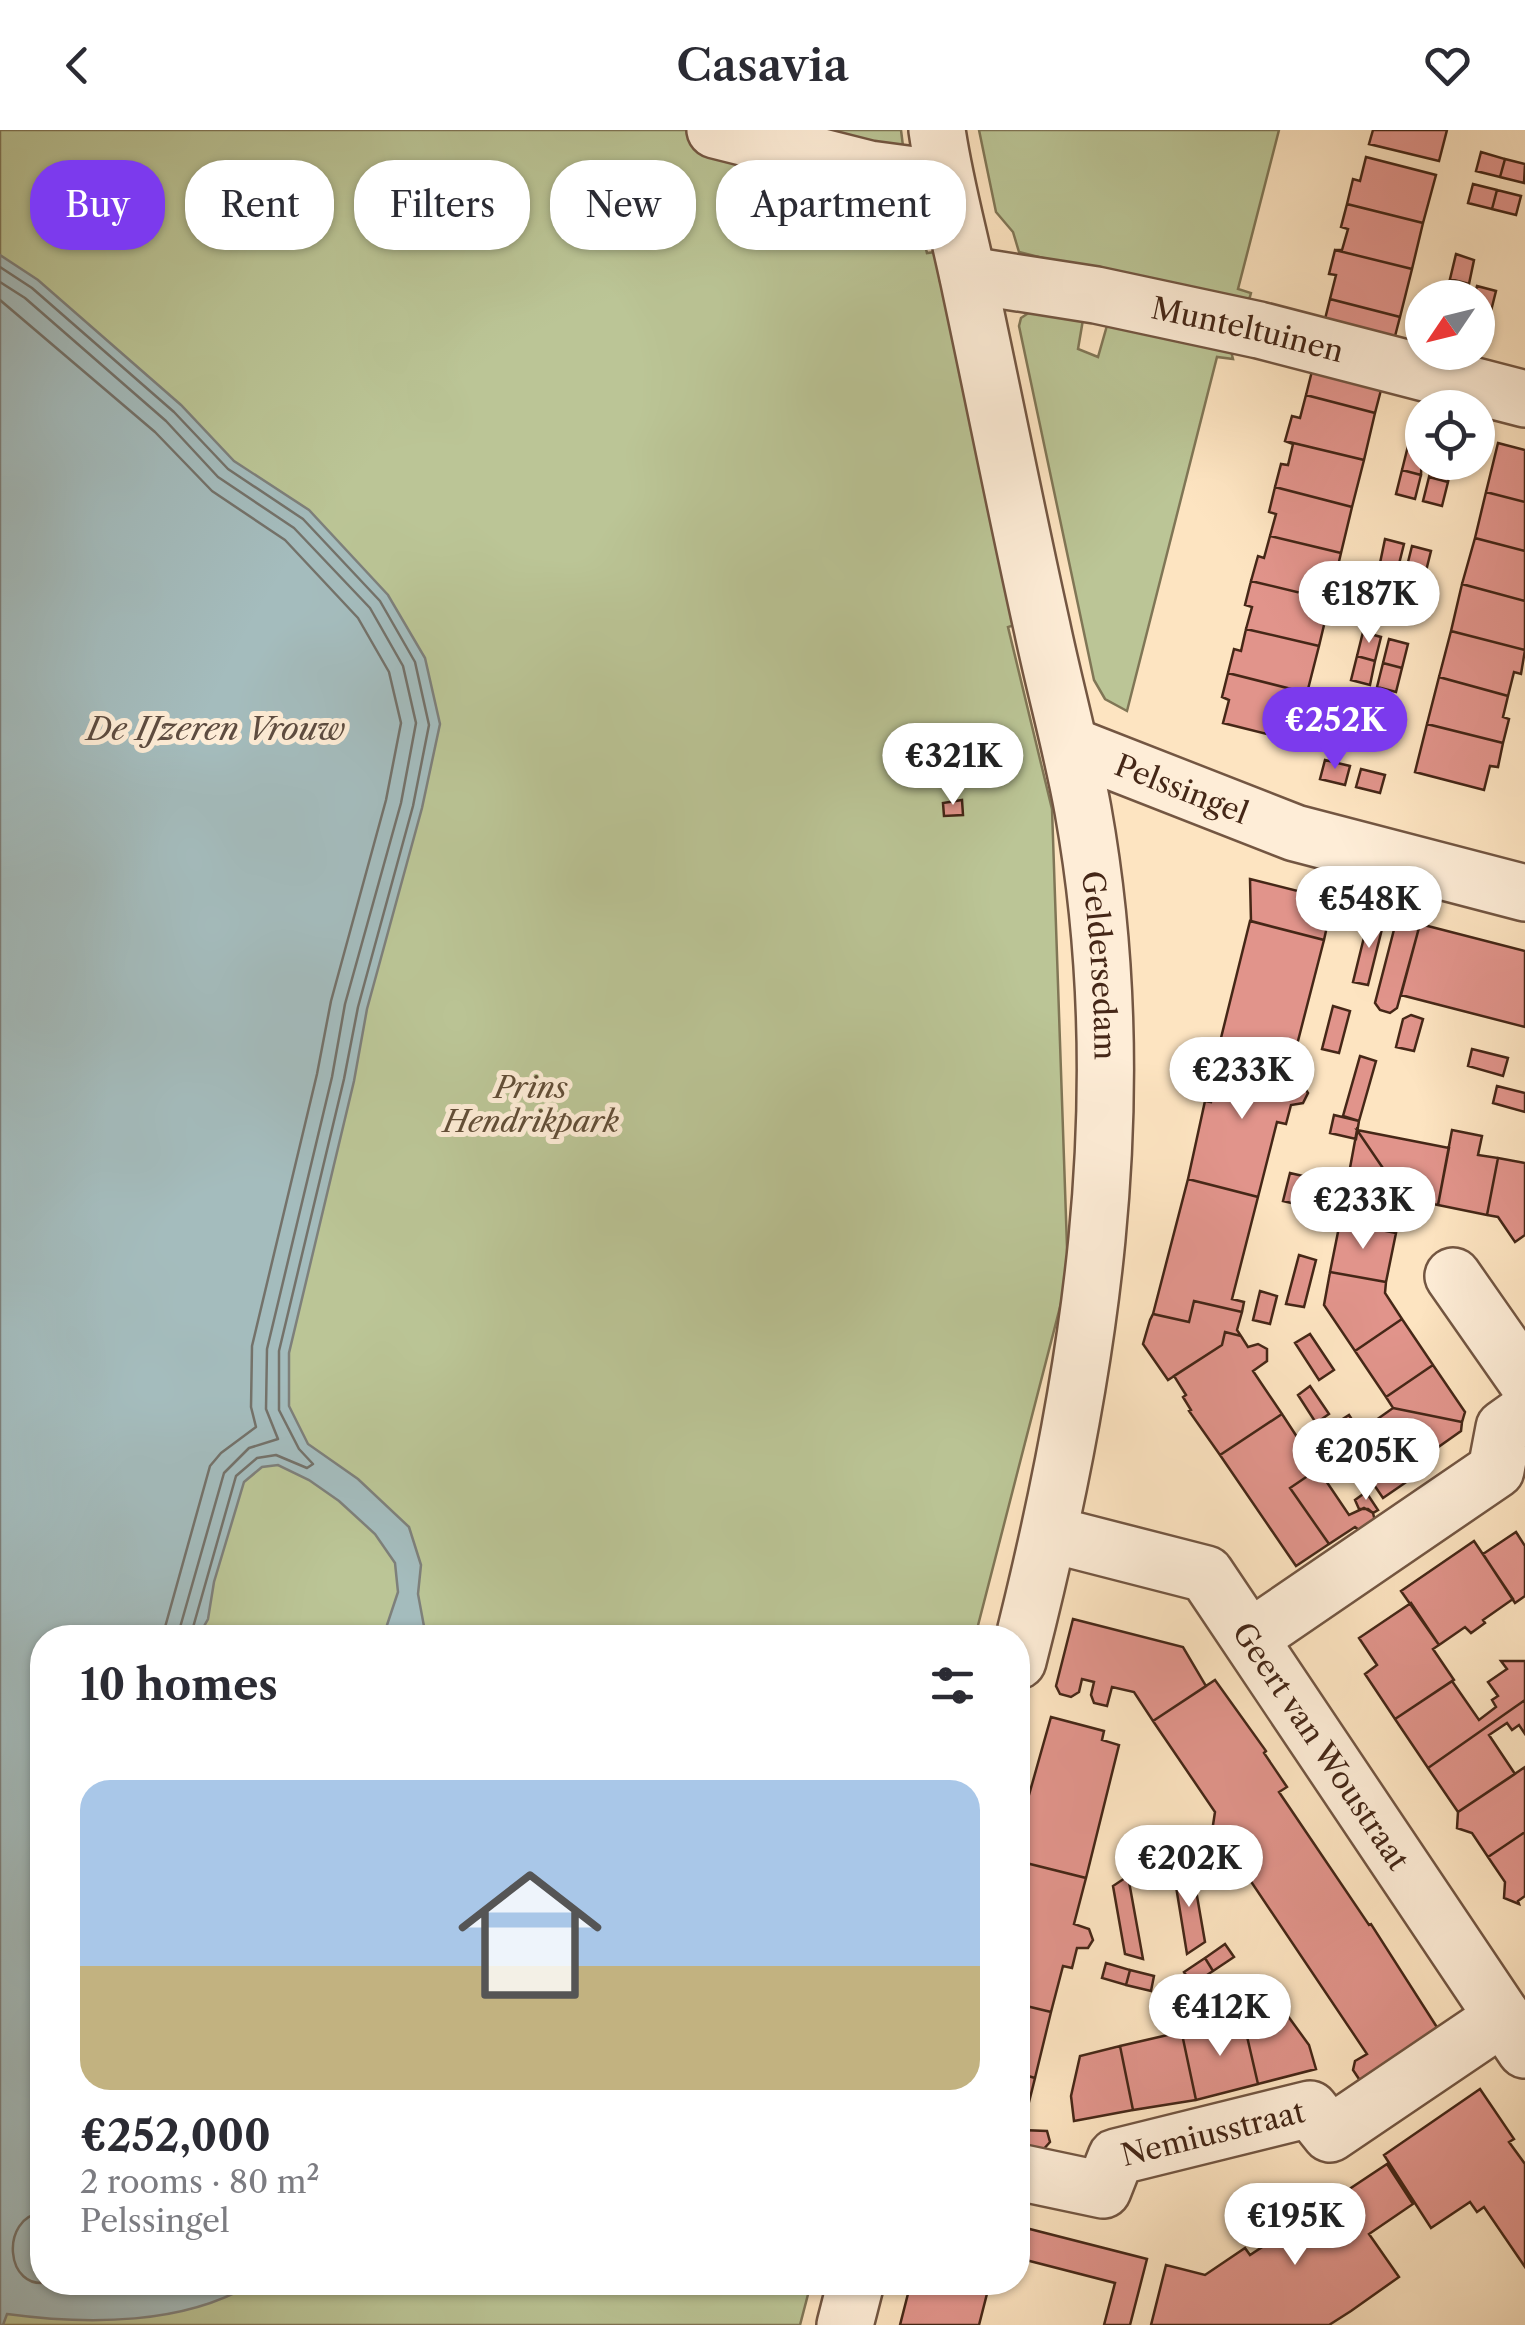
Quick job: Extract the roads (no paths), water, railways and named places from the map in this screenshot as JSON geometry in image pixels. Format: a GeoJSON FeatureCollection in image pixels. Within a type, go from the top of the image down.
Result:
{"type":"FeatureCollection","features":[{"type":"Feature","properties":{"kind":"street"},"geometry":{"type":"LineString","coordinates":[[714,130],[869,169],[941,155]]}},
{"type":"Feature","properties":{"kind":"street","name":"Geldersedam"},"geometry":{"type":"LineString","coordinates":[[941,155],[1042,632],[1070,745],[1097,910],[1104,1024],[1106,1159],[1086,1341],[1050,1534],[1027,1625]]}},
{"type":"Feature","properties":{"kind":"street","name":"Munteltuinen"},"geometry":{"type":"LineString","coordinates":[[968,276],[1096,295],[1260,330],[1525,400]]}},
{"type":"Feature","properties":{"kind":"street","name":"Pelssingel"},"geometry":{"type":"LineString","coordinates":[[1070,745],[1295,833],[1525,893]]}},
{"type":"Feature","properties":{"kind":"street"},"geometry":{"type":"LineString","coordinates":[[1454,1276],[1525,1380]]}},
{"type":"Feature","properties":{"kind":"street"},"geometry":{"type":"LineString","coordinates":[[1250,1638],[1496,1470],[1504,1428],[1525,1413]]}},
{"type":"Feature","properties":{"kind":"street","name":"Geert van Woustraat"},"geometry":{"type":"LineString","coordinates":[[1050,1534],[1206,1574],[1514,2034]]}},
{"type":"Feature","properties":{"kind":"street","name":"Nemiusstraat"},"geometry":{"type":"LineString","coordinates":[[1030,2175],[1102,2190],[1116,2157],[1310,2108],[1330,2134],[1514,2034]]}},
{"type":"Feature","properties":{"kind":"street"},"geometry":{"type":"LineString","coordinates":[[844,2325],[852,2295]]}},
{"type":"Feature","properties":{"kind":"water","name":"De IJzeren Vrouw"},"geometry":{"type":"Polygon","coordinates":[[[0,255],[38,280],[181,405],[234,461],[309,510],[388,595],[425,658],[440,724],[422,808],[367,1009],[354,1081],[289,1353],[289,1406],[308,1444],[358,1479],[409,1527],[421,1565],[418,1594],[424,1625],[387,1625],[398,1592],[395,1563],[375,1534],[339,1501],[278,1465],[262,1467],[244,1482],[205,1625],[30,1625],[30,2295],[230,2295],[167,2314],[70,2320],[7,2314],[0,2325],[0,255]]]}},
{"type":"Feature","properties":{"kind":"park label","name":"Prins Hendrikpark"},"geometry":{"type":"Point","coordinates":[531,1104]}}]}
